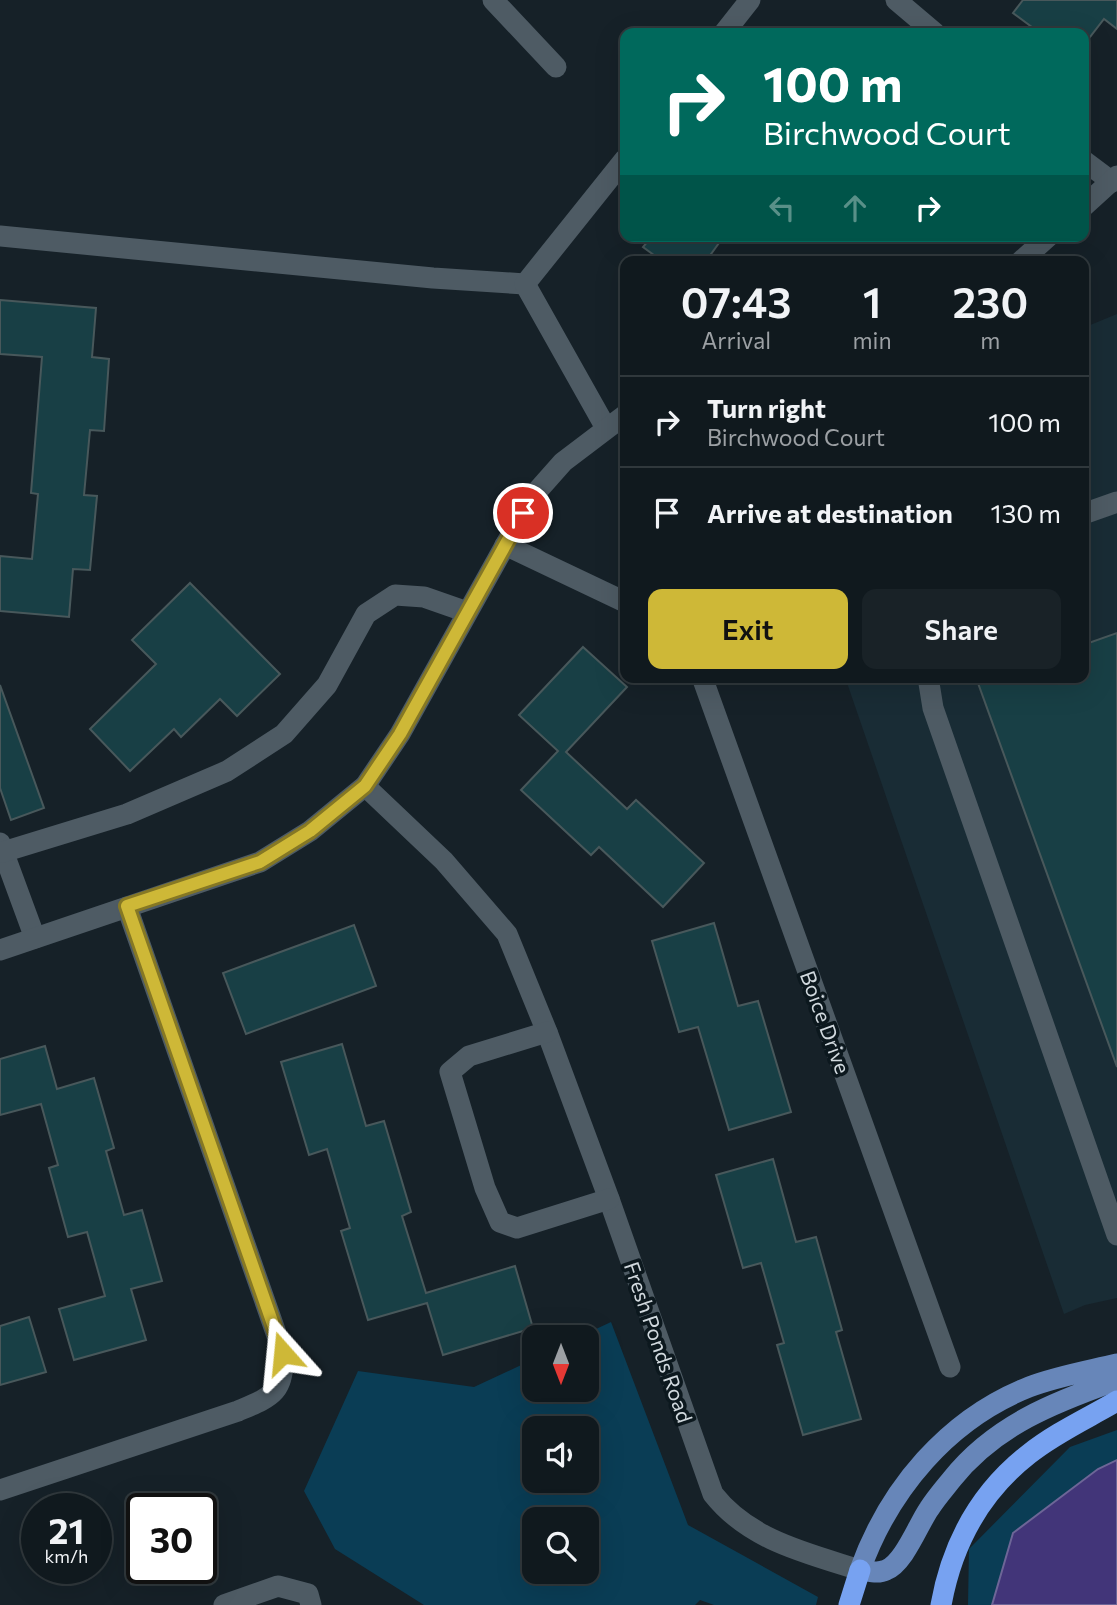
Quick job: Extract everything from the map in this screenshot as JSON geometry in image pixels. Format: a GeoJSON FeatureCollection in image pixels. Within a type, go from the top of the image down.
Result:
{"type":"FeatureCollection","features":[{"type":"Feature","properties":{"kind":"highway"},"geometry":{"type":"LineString","coordinates":[[941,1605],[949,1566],[960,1539],[988,1494],[1030,1453],[1117,1401]]}},
{"type":"Feature","properties":{"kind":"highway"},"geometry":{"type":"LineString","coordinates":[[849,1605],[860,1570]]}},
{"type":"Feature","properties":{"kind":"main road"},"geometry":{"type":"LineString","coordinates":[[1117,1364],[1052,1379],[1027,1388],[981,1412],[962,1427],[929,1456],[901,1490],[878,1526],[860,1570],[883,1572],[895,1564],[930,1508],[955,1475],[967,1461],[998,1436],[1053,1403],[1117,1380]]}},
{"type":"Feature","properties":{"kind":"street"},"geometry":{"type":"LineString","coordinates":[[492,0],[556,66]]}},
{"type":"Feature","properties":{"kind":"street"},"geometry":{"type":"LineString","coordinates":[[728,28],[750,0]]}},
{"type":"Feature","properties":{"kind":"street"},"geometry":{"type":"LineString","coordinates":[[896,0],[929,28]]}},
{"type":"Feature","properties":{"kind":"street"},"geometry":{"type":"LineString","coordinates":[[1089,164],[1114,179],[1089,202]]}},
{"type":"Feature","properties":{"kind":"street"},"geometry":{"type":"LineString","coordinates":[[525,284],[620,165]]}},
{"type":"Feature","properties":{"kind":"street"},"geometry":{"type":"LineString","coordinates":[[0,236],[419,277],[525,284]]}},
{"type":"Feature","properties":{"kind":"street"},"geometry":{"type":"LineString","coordinates":[[1027,256],[1042,242]]}},
{"type":"Feature","properties":{"kind":"street"},"geometry":{"type":"LineString","coordinates":[[525,284],[606,428]]}},
{"type":"Feature","properties":{"kind":"street"},"geometry":{"type":"LineString","coordinates":[[0,950],[260,862],[310,831],[365,786],[400,734],[532,497],[563,462],[620,418]]}},
{"type":"Feature","properties":{"kind":"street"},"geometry":{"type":"LineString","coordinates":[[1089,512],[1117,502]]}},
{"type":"Feature","properties":{"kind":"street"},"geometry":{"type":"LineString","coordinates":[[505,545],[620,600]]}},
{"type":"Feature","properties":{"kind":"street"},"geometry":{"type":"LineString","coordinates":[[35,938],[2,848],[127,814],[227,771],[284,734],[327,685],[366,614],[395,595],[424,597],[467,612]]}},
{"type":"Feature","properties":{"kind":"street","name":"Boice Drive"},"geometry":{"type":"LineString","coordinates":[[704,683],[950,1367]]}},
{"type":"Feature","properties":{"kind":"street"},"geometry":{"type":"LineString","coordinates":[[929,683],[933,708],[1117,1235]]}},
{"type":"Feature","properties":{"kind":"street"},"geometry":{"type":"LineString","coordinates":[[365,786],[444,861],[507,934],[547,1032],[469,1056],[450,1072],[485,1188],[500,1222],[517,1228],[609,1199]]}},
{"type":"Feature","properties":{"kind":"street"},"geometry":{"type":"LineString","coordinates":[[0,1490],[238,1410],[270,1397],[281,1384],[283,1353],[127,906]]}},
{"type":"Feature","properties":{"kind":"street","name":"Fresh Ponds Road"},"geometry":{"type":"LineString","coordinates":[[547,1032],[713,1494],[733,1516],[766,1538],[860,1570]]}},
{"type":"Feature","properties":{"kind":"street"},"geometry":{"type":"LineString","coordinates":[[224,1605],[278,1586],[307,1594],[311,1605]]}},
{"type":"Feature","properties":{"kind":"shaded area"},"geometry":{"type":"Polygon","coordinates":[[[1117,314],[1117,1298],[1085,1305],[1064,1314],[847,683],[1089,683],[1089,326],[1117,314]]]}},
{"type":"Feature","properties":{"kind":"shaded area"},"geometry":{"type":"Polygon","coordinates":[[[611,1322],[688,1525],[818,1597],[816,1605],[714,1605],[700,1600],[695,1605],[424,1605],[335,1549],[304,1491],[358,1371],[474,1387],[522,1365],[522,1402],[599,1402],[599,1328],[611,1322]]]}},
{"type":"Feature","properties":{"kind":"shaded area"},"geometry":{"type":"Polygon","coordinates":[[[1117,1430],[1117,1460],[1098,1469],[1013,1533],[992,1605],[968,1605],[969,1549],[1070,1447],[1117,1430]]]}},
{"type":"Feature","properties":{"kind":"shaded area"},"geometry":{"type":"Polygon","coordinates":[[[1117,1460],[1117,1605],[992,1605],[1013,1533],[1098,1469],[1117,1460]]]}},
{"type":"Feature","properties":{"kind":"building"},"geometry":{"type":"Polygon","coordinates":[[[1023,0],[1117,0],[1117,29],[1104,19],[1089,38],[1089,28],[1033,28],[1013,13],[1023,0]]]}},
{"type":"Feature","properties":{"kind":"building"},"geometry":{"type":"Polygon","coordinates":[[[647,242],[720,242],[710,256],[655,256],[643,247],[647,242]]]}},
{"type":"Feature","properties":{"kind":"building"},"geometry":{"type":"Polygon","coordinates":[[[0,300],[96,308],[92,357],[109,359],[104,431],[90,430],[84,495],[97,496],[90,570],[73,569],[69,617],[0,611],[0,556],[32,559],[38,494],[31,493],[42,357],[0,354],[0,300]]]}},
{"type":"Feature","properties":{"kind":"building"},"geometry":{"type":"Polygon","coordinates":[[[190,583],[280,674],[237,716],[220,699],[181,737],[174,729],[130,771],[90,729],[156,664],[132,640],[190,583]]]}},
{"type":"Feature","properties":{"kind":"building"},"geometry":{"type":"Polygon","coordinates":[[[1117,633],[1117,1067],[978,683],[1089,683],[1089,643],[1117,633]]]}},
{"type":"Feature","properties":{"kind":"building"},"geometry":{"type":"Polygon","coordinates":[[[583,647],[627,687],[566,752],[627,809],[636,800],[704,863],[663,907],[599,847],[591,855],[521,790],[558,751],[519,715],[583,647]]]}},
{"type":"Feature","properties":{"kind":"building"},"geometry":{"type":"Polygon","coordinates":[[[0,685],[44,808],[11,820],[0,788],[0,685]]]}},
{"type":"Feature","properties":{"kind":"building"},"geometry":{"type":"Polygon","coordinates":[[[714,923],[738,1006],[758,1001],[791,1112],[729,1130],[698,1027],[679,1032],[652,941],[714,923]]]}},
{"type":"Feature","properties":{"kind":"building"},"geometry":{"type":"Polygon","coordinates":[[[354,925],[376,986],[246,1034],[223,973],[354,925]]]}},
{"type":"Feature","properties":{"kind":"building"},"geometry":{"type":"Polygon","coordinates":[[[342,1044],[366,1126],[384,1121],[411,1212],[402,1216],[426,1293],[515,1266],[532,1325],[522,1325],[522,1331],[443,1355],[427,1303],[368,1320],[341,1231],[350,1228],[327,1149],[309,1155],[281,1062],[342,1044]]]}},
{"type":"Feature","properties":{"kind":"building"},"geometry":{"type":"Polygon","coordinates":[[[45,1046],[57,1089],[94,1078],[114,1148],[106,1151],[124,1215],[142,1210],[162,1281],[131,1289],[146,1340],[74,1360],[59,1309],[105,1296],[87,1232],[68,1237],[49,1168],[58,1165],[41,1104],[0,1115],[0,1059],[45,1046]]]}},
{"type":"Feature","properties":{"kind":"building"},"geometry":{"type":"Polygon","coordinates":[[[773,1159],[796,1242],[816,1237],[842,1330],[836,1332],[861,1419],[803,1435],[777,1345],[784,1343],[761,1263],[743,1268],[716,1175],[773,1159]]]}},
{"type":"Feature","properties":{"kind":"building"},"geometry":{"type":"Polygon","coordinates":[[[29,1317],[46,1372],[0,1385],[0,1326],[29,1317]]]}},
{"type":"Feature","properties":{"kind":"route"},"geometry":{"type":"LineString","coordinates":[[283,1353],[127,906],[260,862],[310,831],[365,786],[400,734],[523,513]]}}]}
